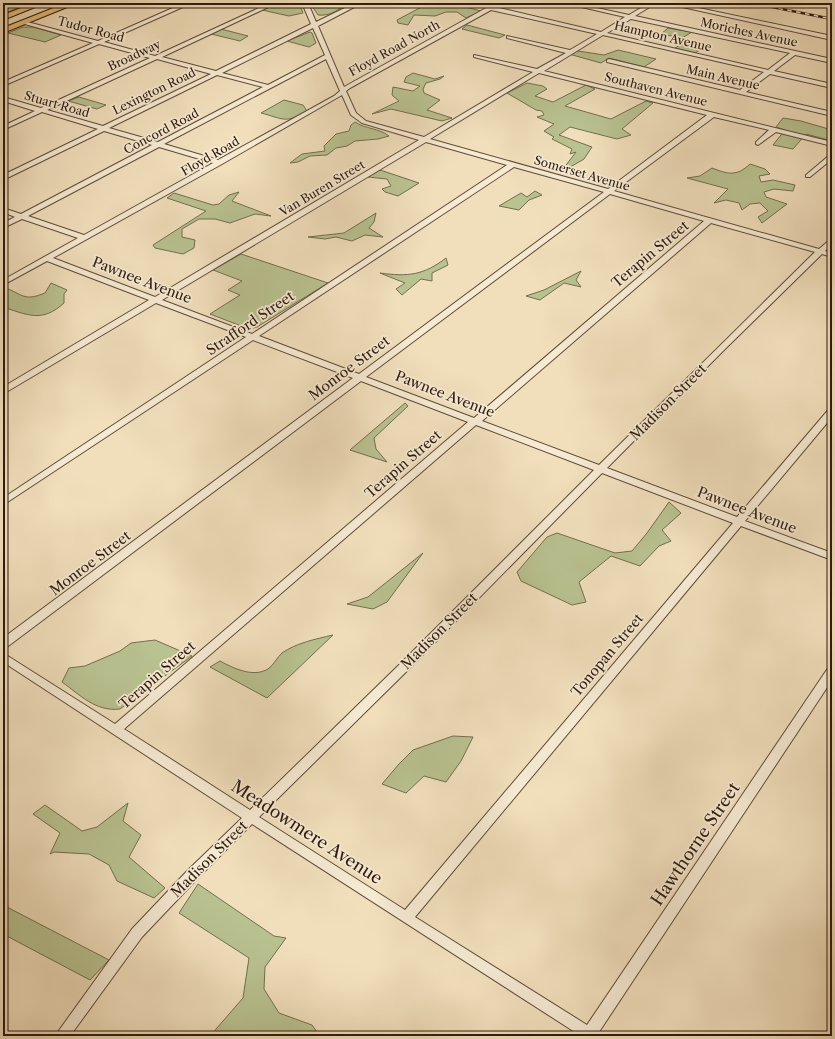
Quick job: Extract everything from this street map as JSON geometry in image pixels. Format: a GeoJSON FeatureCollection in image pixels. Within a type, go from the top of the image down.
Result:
{"type":"FeatureCollection","features":[{"type":"Feature","properties":{"kind":"highway"},"geometry":{"type":"LineString","coordinates":[[3,18],[41,3]]}},
{"type":"Feature","properties":{"kind":"highway"},"geometry":{"type":"LineString","coordinates":[[3,31],[74,3]]}},
{"type":"Feature","properties":{"kind":"street"},"geometry":{"type":"LineString","coordinates":[[3,84],[189,3]]}},
{"type":"Feature","properties":{"kind":"street","name":"Broadway"},"geometry":{"type":"LineString","coordinates":[[3,128],[274,3]]}},
{"type":"Feature","properties":{"kind":"street"},"geometry":{"type":"LineString","coordinates":[[305,3],[343,91]]}},
{"type":"Feature","properties":{"kind":"street","name":"Lexington Road"},"geometry":{"type":"LineString","coordinates":[[3,178],[359,3]]}},
{"type":"Feature","properties":{"kind":"street","name":"Floyd Road North"},"geometry":{"type":"LineString","coordinates":[[343,91],[500,3]]}},
{"type":"Feature","properties":{"kind":"street","name":"Moriches Avenue"},"geometry":{"type":"LineString","coordinates":[[567,3],[832,61]]}},
{"type":"Feature","properties":{"kind":"street","name":"Van Buren Street"},"geometry":{"type":"LineString","coordinates":[[3,391],[653,3]]}},
{"type":"Feature","properties":{"kind":"street"},"geometry":{"type":"LineString","coordinates":[[668,3],[832,38]]}},
{"type":"Feature","properties":{"kind":"street"},"geometry":{"type":"LineString","coordinates":[[819,3],[832,6]]}},
{"type":"Feature","properties":{"kind":"street","name":"Hampton Avenue"},"geometry":{"type":"LineString","coordinates":[[490,8],[832,86]]}},
{"type":"Feature","properties":{"kind":"street","name":"Tudor Road"},"geometry":{"type":"LineString","coordinates":[[24,23],[269,87]]}},
{"type":"Feature","properties":{"kind":"street"},"geometry":{"type":"LineString","coordinates":[[509,37],[571,52]]}},
{"type":"Feature","properties":{"kind":"street"},"geometry":{"type":"LineString","coordinates":[[741,92],[794,53]]}},
{"type":"Feature","properties":{"kind":"street","name":"Concord Road"},"geometry":{"type":"LineString","coordinates":[[3,226],[328,56]]}},
{"type":"Feature","properties":{"kind":"street","name":"Southaven Avenue"},"geometry":{"type":"LineString","coordinates":[[476,56],[832,144]]}},
{"type":"Feature","properties":{"kind":"street","name":"Main Avenue"},"geometry":{"type":"LineString","coordinates":[[609,61],[832,114]]}},
{"type":"Feature","properties":{"kind":"street","name":"Somerset Avenue"},"geometry":{"type":"LineString","coordinates":[[343,91],[353,114],[361,121],[832,255]]}},
{"type":"Feature","properties":{"kind":"street","name":"Floyd Road"},"geometry":{"type":"LineString","coordinates":[[3,284],[220,163],[343,91]]}},
{"type":"Feature","properties":{"kind":"street","name":"Stuart Road"},"geometry":{"type":"LineString","coordinates":[[3,99],[220,163]]}},
{"type":"Feature","properties":{"kind":"street","name":"Monroe Street"},"geometry":{"type":"LineString","coordinates":[[3,644],[712,114]]}},
{"type":"Feature","properties":{"kind":"street"},"geometry":{"type":"LineString","coordinates":[[758,143],[774,130]]}},
{"type":"Feature","properties":{"kind":"street"},"geometry":{"type":"LineString","coordinates":[[808,176],[832,154]]}},
{"type":"Feature","properties":{"kind":"street","name":"Strafford Street"},"geometry":{"type":"LineString","coordinates":[[3,502],[512,165]]}},
{"type":"Feature","properties":{"kind":"street"},"geometry":{"type":"LineString","coordinates":[[3,210],[86,238]]}},
{"type":"Feature","properties":{"kind":"street","name":"Terapin Street"},"geometry":{"type":"LineString","coordinates":[[114,730],[710,220]]}},
{"type":"Feature","properties":{"kind":"street","name":"Madison Street"},"geometry":{"type":"LineString","coordinates":[[62,1036],[137,933],[193,874],[832,240]]}},
{"type":"Feature","properties":{"kind":"street","name":"Pawnee Avenue"},"geometry":{"type":"LineString","coordinates":[[48,258],[154,300],[253,336],[832,557]]}},
{"type":"Feature","properties":{"kind":"street","name":"Tonopan Street"},"geometry":{"type":"LineString","coordinates":[[406,918],[832,411]]}},
{"type":"Feature","properties":{"kind":"street","name":"Meadowmere Avenue"},"geometry":{"type":"LineString","coordinates":[[3,658],[590,1035]]}},
{"type":"Feature","properties":{"kind":"street","name":"Hawthorne Street"},"geometry":{"type":"LineString","coordinates":[[590,1035],[832,671]]}},
{"type":"Feature","properties":{"kind":"green space"},"geometry":{"type":"Polygon","coordinates":[[[3,3],[30,3],[3,14],[3,3]]]}},
{"type":"Feature","properties":{"kind":"green space"},"geometry":{"type":"Polygon","coordinates":[[[277,3],[299,3],[303,13],[289,16],[262,10],[277,3]]]}},
{"type":"Feature","properties":{"kind":"green space"},"geometry":{"type":"Polygon","coordinates":[[[310,3],[318,3],[327,7],[344,6],[332,13],[318,15],[310,3]]]}},
{"type":"Feature","properties":{"kind":"green space"},"geometry":{"type":"Polygon","coordinates":[[[429,3],[451,3],[481,11],[466,18],[457,12],[446,12],[435,16],[414,15],[408,25],[398,23],[397,20],[429,3]]]}},
{"type":"Feature","properties":{"kind":"green space"},"geometry":{"type":"Polygon","coordinates":[[[467,25],[505,35],[499,38],[462,29],[467,25]]]}},
{"type":"Feature","properties":{"kind":"green space"},"geometry":{"type":"Polygon","coordinates":[[[23,27],[33,27],[61,35],[45,42],[8,33],[23,27]]]}},
{"type":"Feature","properties":{"kind":"green space"},"geometry":{"type":"Polygon","coordinates":[[[668,28],[692,32],[682,38],[661,34],[668,28]]]}},
{"type":"Feature","properties":{"kind":"green space"},"geometry":{"type":"Polygon","coordinates":[[[221,29],[248,36],[240,41],[211,34],[221,29]]]}},
{"type":"Feature","properties":{"kind":"green space"},"geometry":{"type":"Polygon","coordinates":[[[310,32],[312,33],[316,43],[309,47],[287,41],[310,32]]]}},
{"type":"Feature","properties":{"kind":"green space"},"geometry":{"type":"Polygon","coordinates":[[[685,42],[706,46],[695,53],[675,48],[685,42]]]}},
{"type":"Feature","properties":{"kind":"green space"},"geometry":{"type":"Polygon","coordinates":[[[618,50],[656,59],[644,67],[609,58],[601,63],[569,54],[578,51],[604,55],[618,50]]]}},
{"type":"Feature","properties":{"kind":"green space"},"geometry":{"type":"Polygon","coordinates":[[[413,73],[435,79],[444,76],[440,79],[426,83],[423,89],[424,93],[440,100],[427,110],[452,118],[442,121],[391,109],[372,114],[399,101],[392,95],[393,87],[413,91],[420,86],[404,82],[406,77],[413,73]]]}},
{"type":"Feature","properties":{"kind":"green space"},"geometry":{"type":"Polygon","coordinates":[[[527,83],[543,86],[547,89],[535,96],[553,102],[586,85],[595,89],[565,106],[611,119],[646,101],[653,103],[622,129],[631,135],[617,139],[570,127],[559,135],[592,147],[584,159],[560,173],[576,152],[570,154],[572,149],[552,139],[554,137],[544,131],[554,124],[537,117],[544,115],[542,111],[536,110],[507,93],[527,83]]]}},
{"type":"Feature","properties":{"kind":"green space"},"geometry":{"type":"Polygon","coordinates":[[[79,97],[106,105],[97,109],[68,101],[79,97]]]}},
{"type":"Feature","properties":{"kind":"green space"},"geometry":{"type":"Polygon","coordinates":[[[284,100],[303,105],[307,111],[289,119],[261,113],[284,100]]]}},
{"type":"Feature","properties":{"kind":"green space"},"geometry":{"type":"Polygon","coordinates":[[[783,118],[801,121],[832,130],[832,141],[806,134],[793,149],[773,145],[785,130],[776,127],[783,118]]]}},
{"type":"Feature","properties":{"kind":"green space"},"geometry":{"type":"Polygon","coordinates":[[[355,122],[381,131],[389,136],[378,139],[355,141],[347,146],[336,148],[327,155],[310,156],[298,162],[290,163],[302,154],[325,151],[324,146],[336,134],[349,131],[351,125],[355,122]]]}},
{"type":"Feature","properties":{"kind":"green space"},"geometry":{"type":"Polygon","coordinates":[[[750,164],[765,169],[770,174],[759,176],[761,182],[773,180],[795,185],[793,191],[774,189],[764,192],[766,197],[787,204],[762,223],[758,217],[768,211],[760,203],[750,204],[742,210],[739,203],[726,200],[714,203],[728,189],[687,178],[700,176],[712,168],[727,173],[736,173],[750,164]]]}},
{"type":"Feature","properties":{"kind":"green space"},"geometry":{"type":"Polygon","coordinates":[[[380,170],[419,183],[398,196],[385,192],[382,189],[391,186],[387,179],[368,177],[380,170]]]}},
{"type":"Feature","properties":{"kind":"green space"},"geometry":{"type":"Polygon","coordinates":[[[535,191],[542,195],[529,200],[519,210],[499,206],[521,193],[527,197],[535,191]]]}},
{"type":"Feature","properties":{"kind":"green space"},"geometry":{"type":"Polygon","coordinates":[[[239,192],[232,201],[271,216],[255,214],[230,223],[215,219],[199,219],[182,229],[182,237],[195,240],[194,248],[183,254],[155,248],[153,245],[206,211],[167,198],[174,193],[213,205],[219,204],[229,195],[239,192]]]}},
{"type":"Feature","properties":{"kind":"green space"},"geometry":{"type":"Polygon","coordinates":[[[376,213],[374,222],[369,228],[383,237],[365,235],[352,241],[336,237],[325,239],[308,237],[344,233],[376,213]]]}},
{"type":"Feature","properties":{"kind":"green space"},"geometry":{"type":"Polygon","coordinates":[[[241,254],[328,283],[257,327],[249,329],[210,314],[240,295],[228,290],[242,281],[213,270],[241,254]]]}},
{"type":"Feature","properties":{"kind":"green space"},"geometry":{"type":"Polygon","coordinates":[[[446,258],[448,265],[432,273],[432,281],[421,279],[402,295],[396,289],[405,283],[380,273],[399,275],[415,273],[430,268],[446,258]]]}},
{"type":"Feature","properties":{"kind":"green space"},"geometry":{"type":"Polygon","coordinates":[[[581,271],[576,280],[581,287],[564,283],[540,300],[526,296],[544,290],[581,271]]]}},
{"type":"Feature","properties":{"kind":"green space"},"geometry":{"type":"Polygon","coordinates":[[[51,283],[67,290],[64,294],[64,303],[49,313],[35,316],[27,315],[3,307],[3,287],[23,296],[32,297],[45,293],[51,283]]]}},
{"type":"Feature","properties":{"kind":"green space"},"geometry":{"type":"Polygon","coordinates":[[[405,403],[408,406],[374,438],[376,449],[387,462],[350,450],[405,403]]]}},
{"type":"Feature","properties":{"kind":"green space"},"geometry":{"type":"Polygon","coordinates":[[[669,502],[681,513],[662,530],[671,541],[659,546],[640,566],[611,556],[579,582],[586,602],[572,605],[521,581],[517,572],[547,537],[557,533],[615,553],[632,551],[669,502]]]}},
{"type":"Feature","properties":{"kind":"green space"},"geometry":{"type":"Polygon","coordinates":[[[423,553],[387,602],[373,609],[347,604],[368,597],[423,553]]]}},
{"type":"Feature","properties":{"kind":"green space"},"geometry":{"type":"Polygon","coordinates":[[[333,635],[267,698],[210,667],[220,661],[243,671],[256,673],[262,672],[268,669],[282,653],[293,647],[333,635]]]}},
{"type":"Feature","properties":{"kind":"green space"},"geometry":{"type":"Polygon","coordinates":[[[155,640],[192,656],[120,709],[103,708],[89,702],[62,682],[69,668],[85,666],[120,651],[131,643],[155,640]]]}},
{"type":"Feature","properties":{"kind":"green space"},"geometry":{"type":"Polygon","coordinates":[[[453,736],[473,737],[461,761],[446,782],[424,776],[406,793],[382,784],[413,750],[453,736]]]}},
{"type":"Feature","properties":{"kind":"green space"},"geometry":{"type":"Polygon","coordinates":[[[128,803],[123,821],[141,835],[129,857],[165,888],[154,898],[117,881],[109,865],[89,854],[54,852],[50,854],[60,833],[33,814],[45,805],[82,831],[97,827],[128,803]]]}},
{"type":"Feature","properties":{"kind":"green space"},"geometry":{"type":"Polygon","coordinates":[[[198,884],[274,936],[286,938],[265,967],[264,989],[279,1013],[312,1025],[320,1036],[210,1036],[243,998],[249,958],[179,913],[198,884]]]}},
{"type":"Feature","properties":{"kind":"green space"},"geometry":{"type":"Polygon","coordinates":[[[3,905],[109,960],[90,980],[3,934],[3,905]]]}},
{"type":"Feature","properties":{"kind":"railway"},"geometry":{"type":"LineString","coordinates":[[752,3],[832,19]]}}]}
